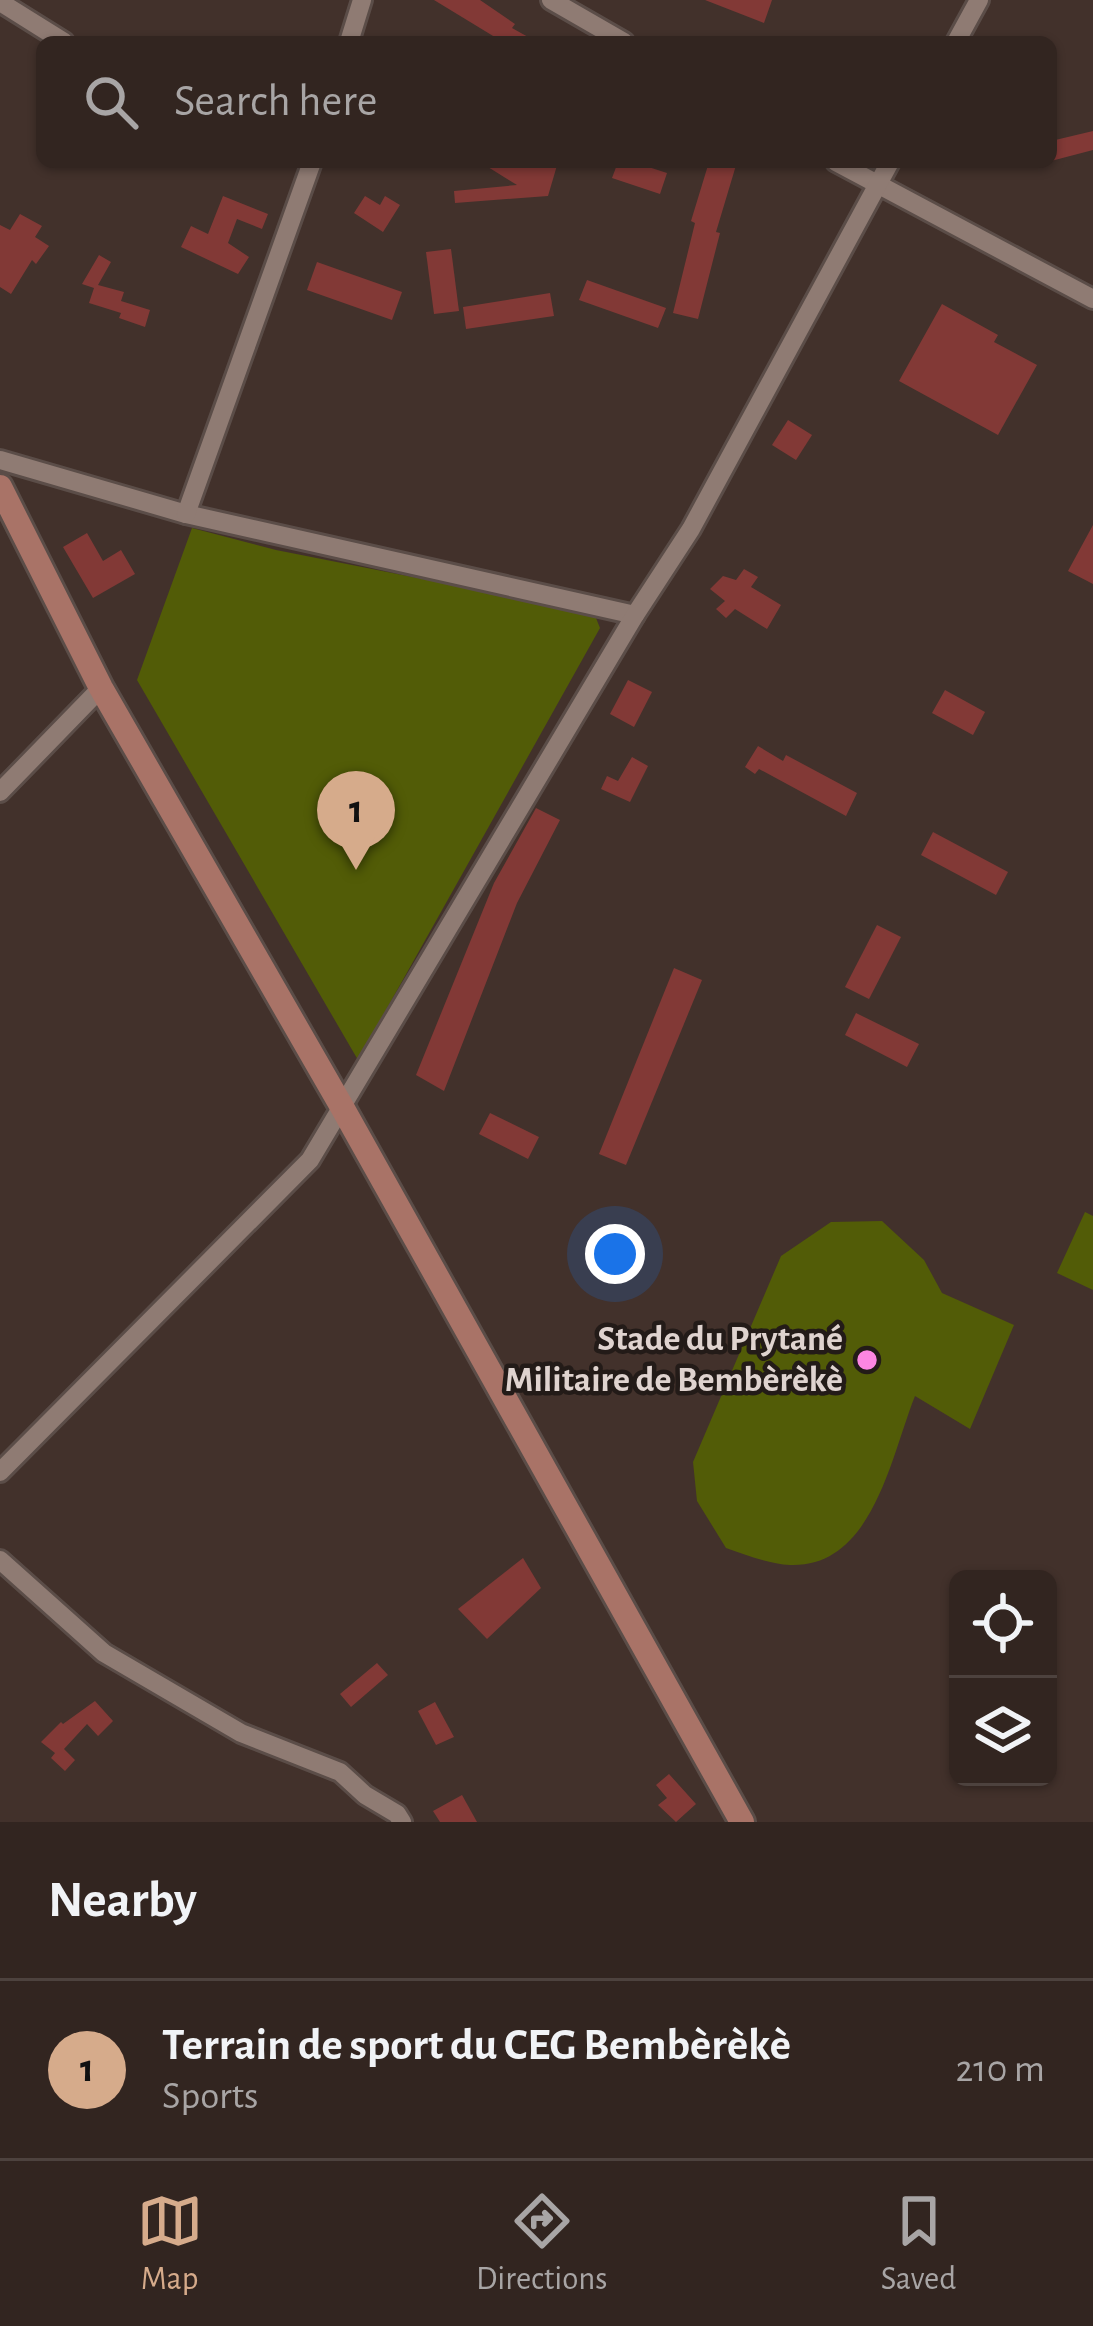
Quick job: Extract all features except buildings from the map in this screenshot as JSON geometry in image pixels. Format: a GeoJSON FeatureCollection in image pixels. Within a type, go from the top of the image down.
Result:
{"type":"FeatureCollection","features":[{"type":"Feature","properties":{"kind":"main road"},"geometry":{"type":"LineString","coordinates":[[0,487],[101,688],[342,1107],[742,1822]]}},
{"type":"Feature","properties":{"kind":"street"},"geometry":{"type":"LineString","coordinates":[[351,36],[362,0]]}},
{"type":"Feature","properties":{"kind":"street"},"geometry":{"type":"LineString","coordinates":[[551,0],[614,36]]}},
{"type":"Feature","properties":{"kind":"street"},"geometry":{"type":"LineString","coordinates":[[959,36],[979,0]]}},
{"type":"Feature","properties":{"kind":"street"},"geometry":{"type":"LineString","coordinates":[[0,2],[54,36]]}},
{"type":"Feature","properties":{"kind":"street"},"geometry":{"type":"LineString","coordinates":[[186,514],[310,168]]}},
{"type":"Feature","properties":{"kind":"street"},"geometry":{"type":"LineString","coordinates":[[847,168],[1093,299]]}},
{"type":"Feature","properties":{"kind":"street"},"geometry":{"type":"LineString","coordinates":[[0,1472],[310,1160],[691,529],[887,168]]}},
{"type":"Feature","properties":{"kind":"street"},"geometry":{"type":"LineString","coordinates":[[0,460],[186,514],[635,615]]}},
{"type":"Feature","properties":{"kind":"street"},"geometry":{"type":"LineString","coordinates":[[0,792],[101,688]]}},
{"type":"Feature","properties":{"kind":"street"},"geometry":{"type":"LineString","coordinates":[[0,1559],[104,1653],[241,1733],[340,1772],[402,1822]]}},
{"type":"Feature","properties":{"kind":"green space"},"geometry":{"type":"Polygon","coordinates":[[[192,528],[276,550],[594,613],[600,628],[358,1060],[137,680],[192,528]]]}},
{"type":"Feature","properties":{"kind":"green space"},"geometry":{"type":"Polygon","coordinates":[[[1085,1212],[1093,1216],[1093,1290],[1057,1273],[1085,1212]]]}},
{"type":"Feature","properties":{"kind":"green space","name":"Stade du Prytané Militaire de Bembèrèkè"},"geometry":{"type":"Polygon","coordinates":[[[882,1221],[924,1260],[942,1293],[1014,1325],[970,1429],[915,1396],[875,1504],[841,1548],[818,1561],[790,1565],[726,1548],[697,1501],[693,1462],[781,1256],[831,1222],[882,1221]]]}},
{"type":"Feature","properties":{"kind":"place","name":"Terrain de sport du CEG Bembèrèkè"},"geometry":{"type":"Point","coordinates":[356,870]}},
{"type":"Feature","properties":{"kind":"place","name":"Stade du Prytané Militaire de Bembèrèkè"},"geometry":{"type":"Point","coordinates":[867,1360]}}]}
